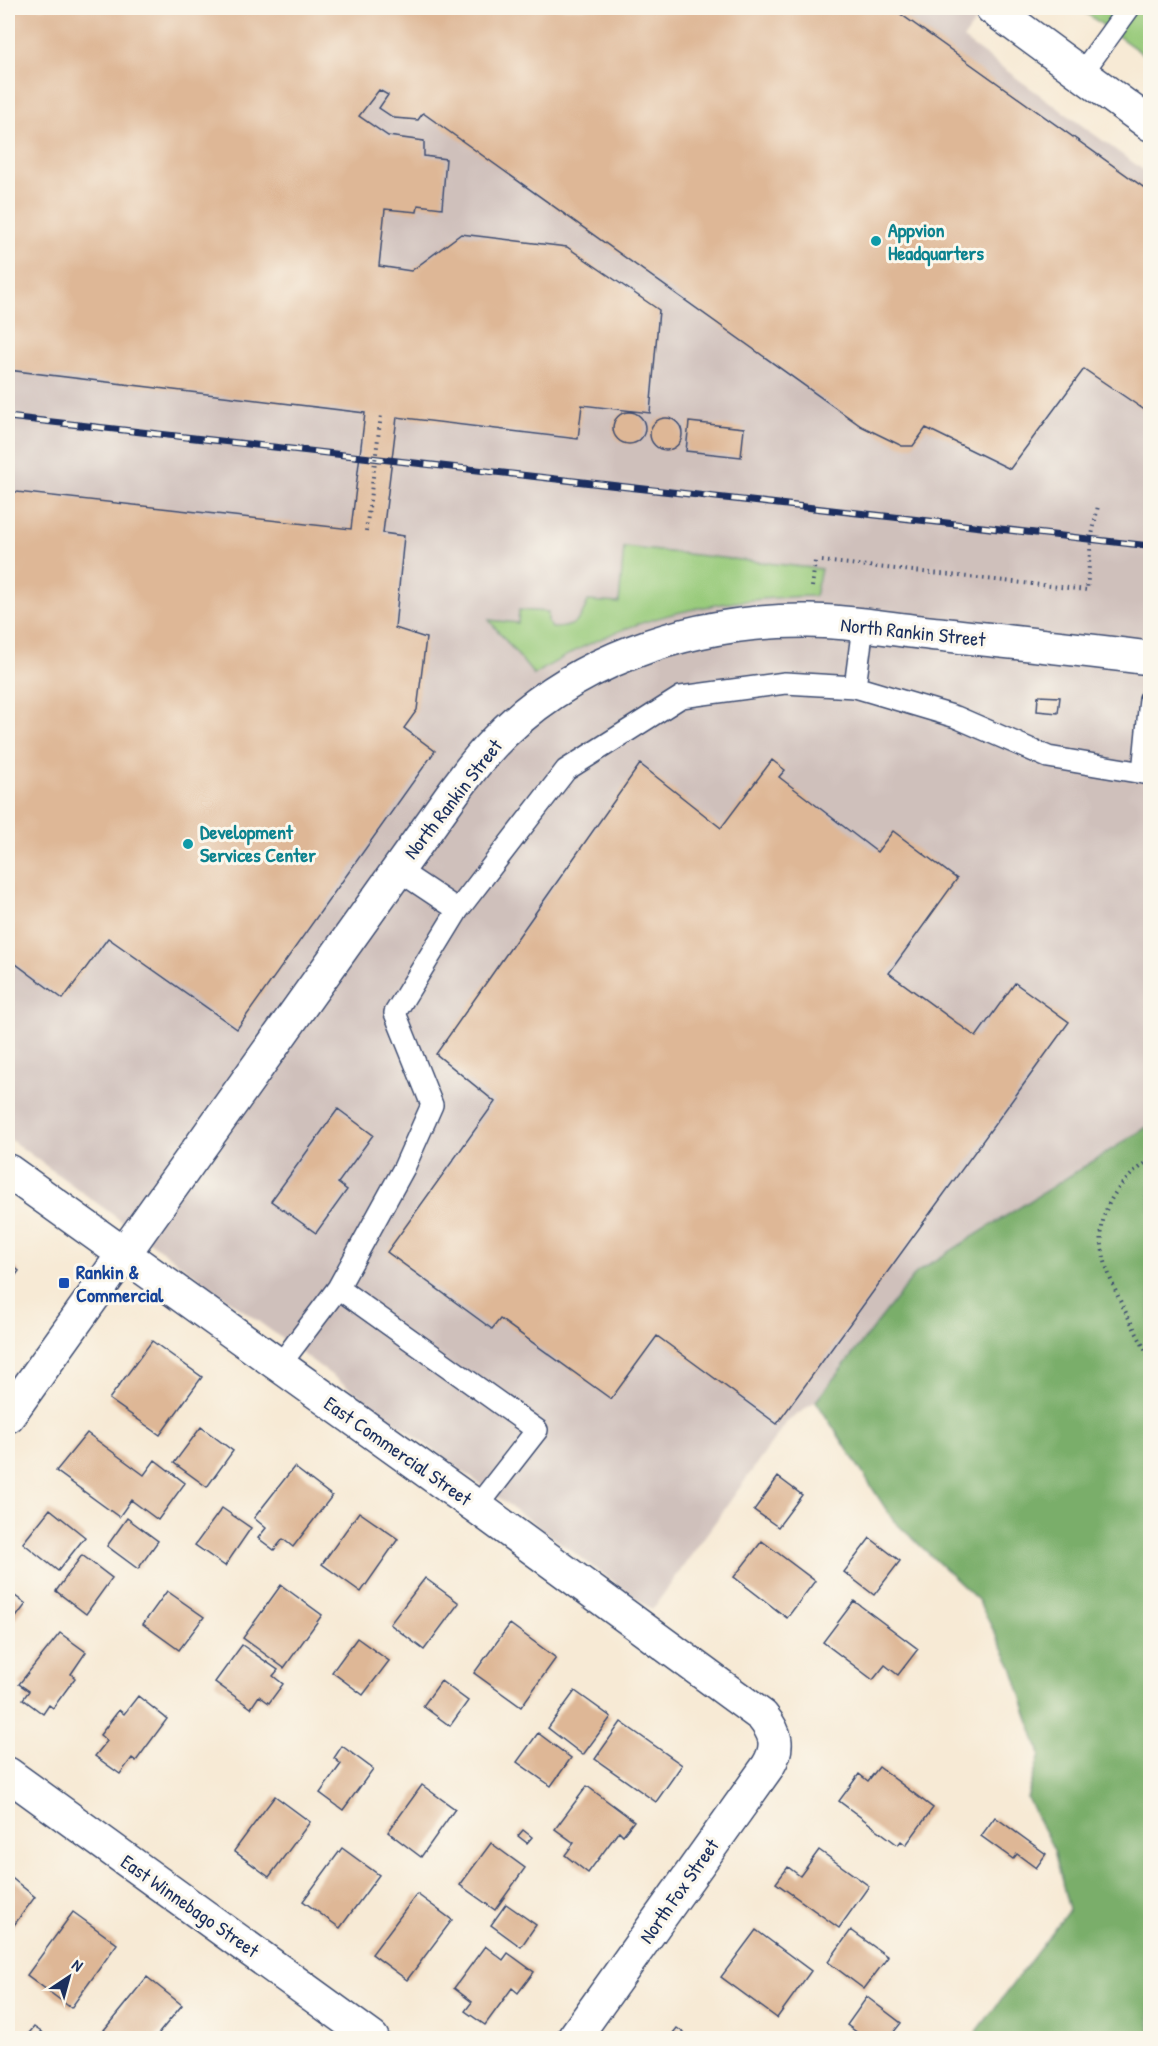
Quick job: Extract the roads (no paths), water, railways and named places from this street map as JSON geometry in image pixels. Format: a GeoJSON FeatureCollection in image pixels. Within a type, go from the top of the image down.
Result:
{"type":"FeatureCollection","features":[{"type":"Feature","properties":{"kind":"street"},"geometry":{"type":"LineString","coordinates":[[992,8],[1150,124]]}},
{"type":"Feature","properties":{"kind":"street","name":"North Rankin Street"},"geometry":{"type":"LineString","coordinates":[[8,1416],[398,870],[486,751],[534,707],[587,672],[645,646],[697,632],[753,622],[813,621],[1150,658]]}},
{"type":"Feature","properties":{"kind":"street","name":"East Commercial Street"},"geometry":{"type":"LineString","coordinates":[[8,1171],[477,1507],[762,1716],[772,1728],[776,1741]]}},
{"type":"Feature","properties":{"kind":"street","name":"North Fox Street"},"geometry":{"type":"LineString","coordinates":[[574,2038],[768,1766],[775,1754],[776,1741]]}},
{"type":"Feature","properties":{"kind":"street","name":"East Winnebago Street"},"geometry":{"type":"LineString","coordinates":[[8,1774],[372,2038]]}},
{"type":"Feature","properties":{"kind":"lane"},"geometry":{"type":"LineString","coordinates":[[1082,73],[1129,8]]}},
{"type":"Feature","properties":{"kind":"lane"},"geometry":{"type":"LineString","coordinates":[[855,687],[862,626]]}},
{"type":"Feature","properties":{"kind":"lane"},"geometry":{"type":"LineString","coordinates":[[279,1366],[338,1288],[404,1168],[432,1106],[395,1013],[458,910],[566,770],[681,697],[785,683],[855,687],[956,717],[1048,758],[1143,773],[1150,699]]}},
{"type":"Feature","properties":{"kind":"lane"},"geometry":{"type":"LineString","coordinates":[[398,870],[458,910]]}},
{"type":"Feature","properties":{"kind":"lane"},"geometry":{"type":"LineString","coordinates":[[338,1288],[537,1430],[477,1507]]}},
{"type":"Feature","properties":{"kind":"railway"},"geometry":{"type":"LineString","coordinates":[[8,417],[1150,546]]}},
{"type":"Feature","properties":{"kind":"place","name":"Appvion Headquarters"},"geometry":{"type":"Point","coordinates":[876,241]}},
{"type":"Feature","properties":{"kind":"place","name":"Development Services Center"},"geometry":{"type":"Point","coordinates":[188,844]}},
{"type":"Feature","properties":{"kind":"place","name":"Rankin & Commercial"},"geometry":{"type":"Point","coordinates":[64,1283]}}]}
